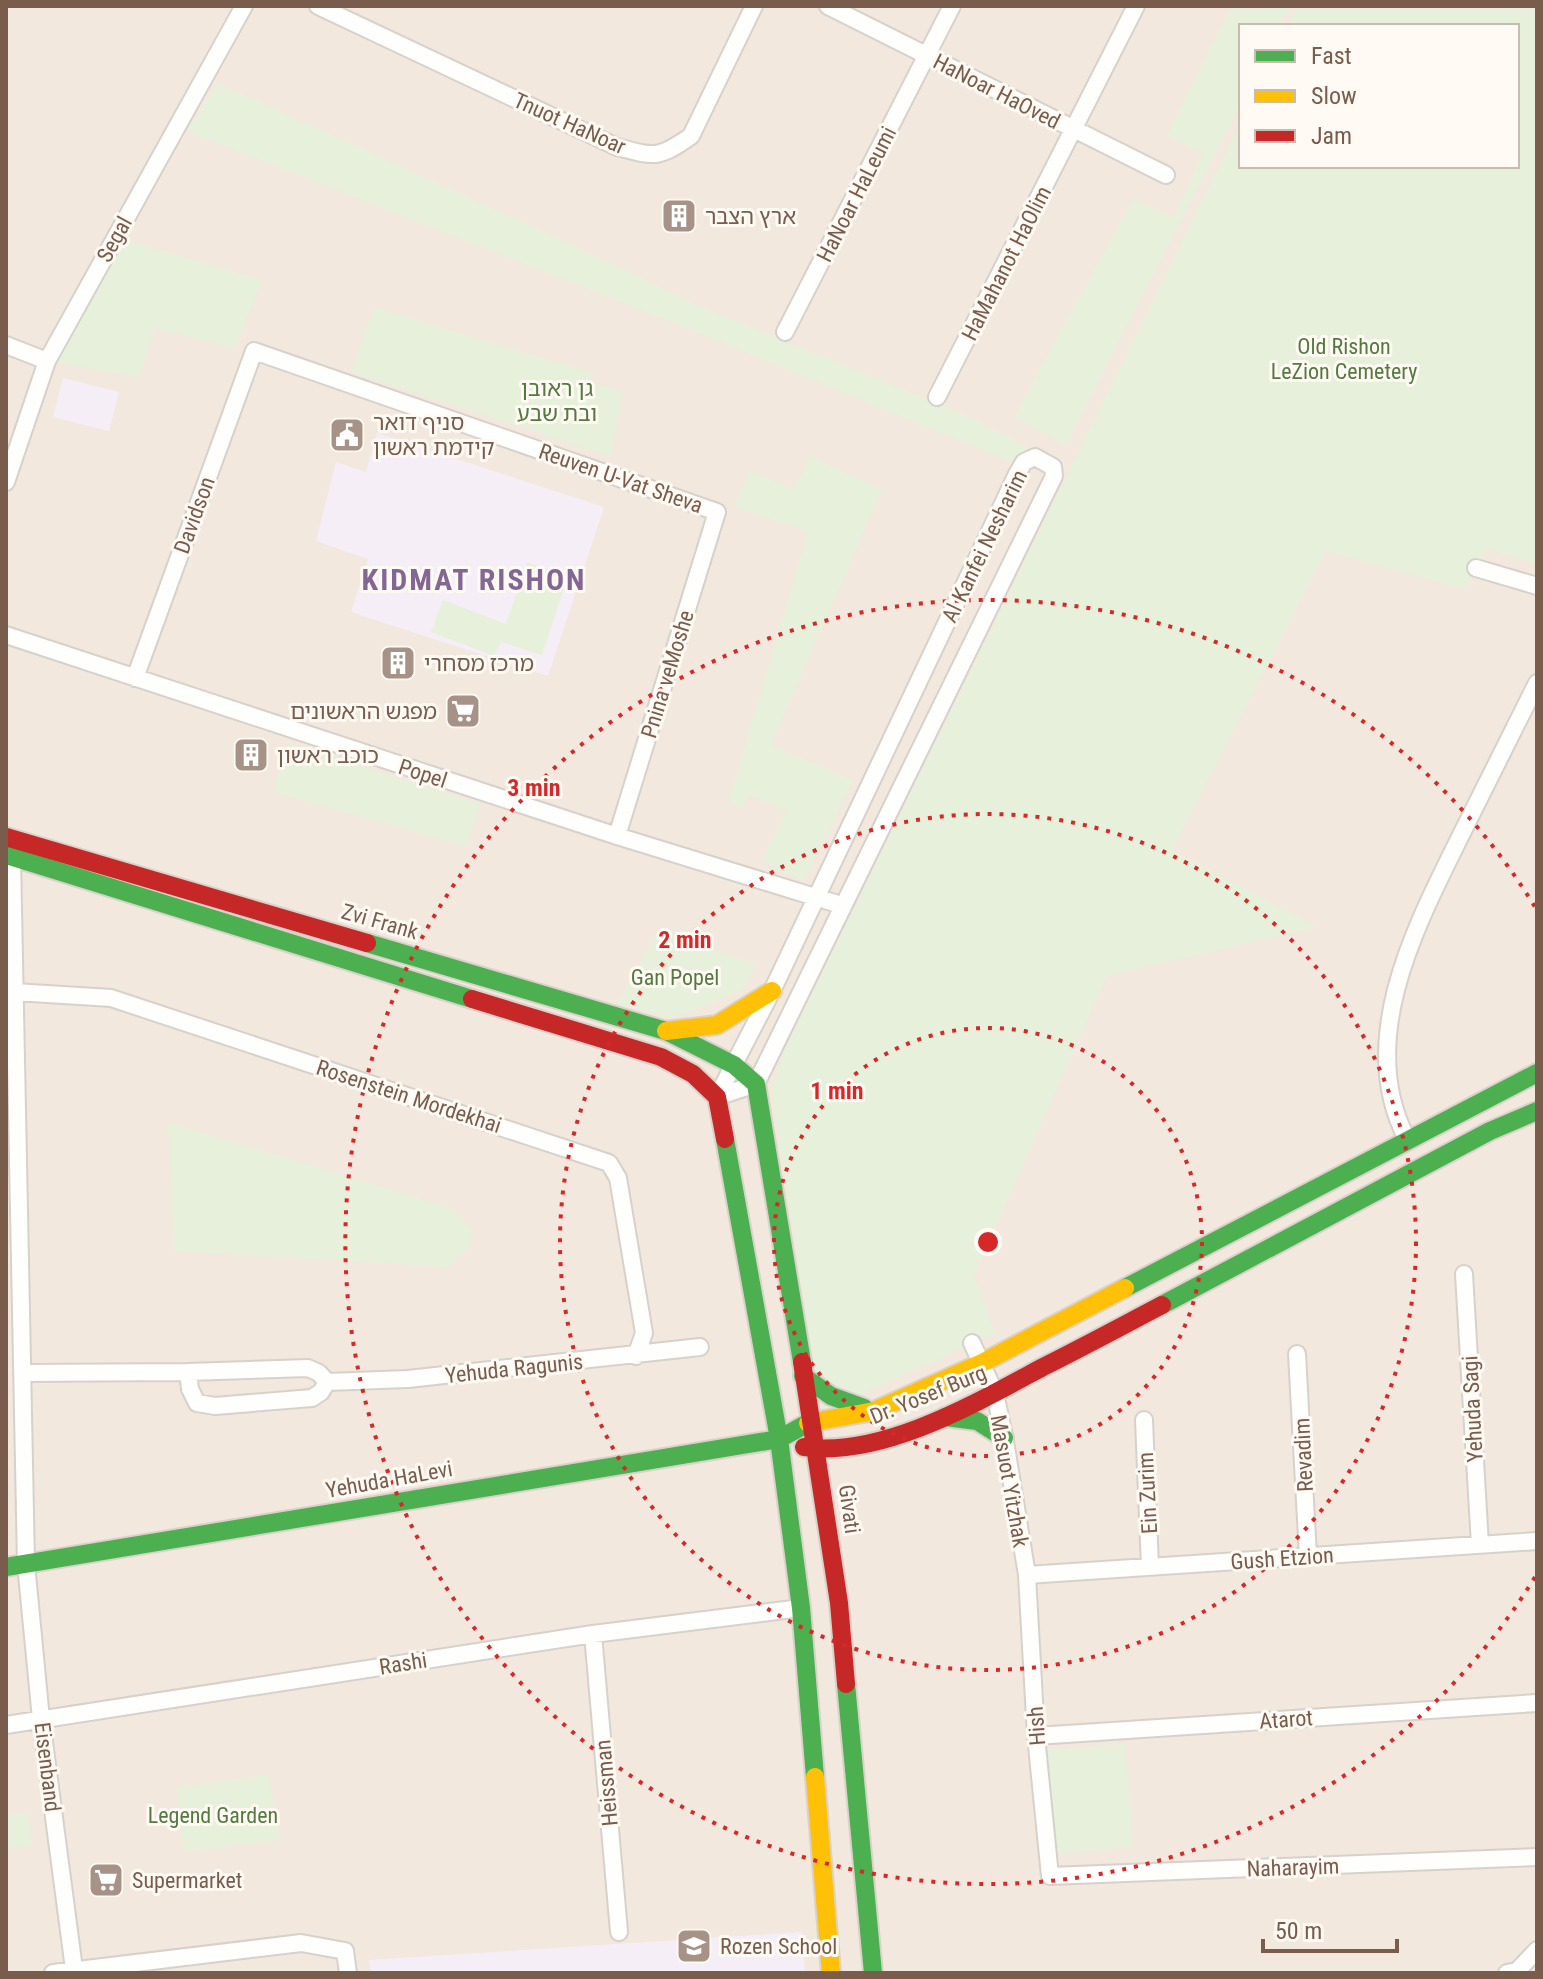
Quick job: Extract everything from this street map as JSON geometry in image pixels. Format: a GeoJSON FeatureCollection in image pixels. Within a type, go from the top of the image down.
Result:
{"type":"FeatureCollection","features":[{"type":"Feature","properties":{"kind":"street","name":"Segal"},"geometry":{"type":"LineString","coordinates":[[6,482],[47,361],[244,6]]}},
{"type":"Feature","properties":{"kind":"street","name":"Tnuot HaNoar"},"geometry":{"type":"LineString","coordinates":[[318,6],[617,147],[652,156],[671,150],[691,136],[754,6]]}},
{"type":"Feature","properties":{"kind":"street","name":"HaNoar HaOved"},"geometry":{"type":"LineString","coordinates":[[828,6],[1166,175]]}},
{"type":"Feature","properties":{"kind":"street","name":"HaNoar HaLeumi"},"geometry":{"type":"LineString","coordinates":[[785,332],[952,6]]}},
{"type":"Feature","properties":{"kind":"street","name":"HaMahanot HaOlim"},"geometry":{"type":"LineString","coordinates":[[937,397],[1136,6]]}},
{"type":"Feature","properties":{"kind":"street"},"geometry":{"type":"LineString","coordinates":[[6,345],[47,361]]}},
{"type":"Feature","properties":{"kind":"street","name":"Reuven U-Vat Sheva"},"geometry":{"type":"LineString","coordinates":[[254,351],[717,512]]}},
{"type":"Feature","properties":{"kind":"street","name":"Davidson"},"geometry":{"type":"LineString","coordinates":[[135,678],[254,351]]}},
{"type":"Feature","properties":{"kind":"street","name":"Al Kanfei Nesharim"},"geometry":{"type":"LineString","coordinates":[[717,1097],[772,991],[1017,474],[1024,462],[1035,457],[1053,467],[1054,476],[841,905],[756,1084]]}},
{"type":"Feature","properties":{"kind":"street","name":"Pnina veMoshe"},"geometry":{"type":"LineString","coordinates":[[617,836],[717,512]]}},
{"type":"Feature","properties":{"kind":"street"},"geometry":{"type":"LineString","coordinates":[[1476,568],[1537,586]]}},
{"type":"Feature","properties":{"kind":"street","name":"Popel"},"geometry":{"type":"LineString","coordinates":[[6,635],[617,836],[841,905]]}},
{"type":"Feature","properties":{"kind":"street"},"geometry":{"type":"LineString","coordinates":[[1407,1139],[1394,1114],[1389,1076],[1389,1023],[1402,967],[1440,878],[1537,683]]}},
{"type":"Feature","properties":{"kind":"street","name":"Zvi Frank"},"geometry":{"type":"LineString","coordinates":[[6,837],[666,1031],[734,1065]]}},
{"type":"Feature","properties":{"kind":"street"},"geometry":{"type":"LineString","coordinates":[[9,856],[661,1057],[693,1074],[717,1097],[779,1439],[801,1608],[831,1973]]}},
{"type":"Feature","properties":{"kind":"street","name":"Eisenband"},"geometry":{"type":"LineString","coordinates":[[9,856],[15,992],[13,1255],[22,1373],[26,1564],[41,1719],[74,1969]]}},
{"type":"Feature","properties":{"kind":"street"},"geometry":{"type":"LineString","coordinates":[[666,1031],[717,1025],[772,991]]}},
{"type":"Feature","properties":{"kind":"street","name":"Rosenstein Mordekhai"},"geometry":{"type":"LineString","coordinates":[[15,992],[111,998],[609,1163],[618,1178],[644,1333],[636,1356]]}},
{"type":"Feature","properties":{"kind":"street"},"geometry":{"type":"LineString","coordinates":[[734,1065],[756,1084]]}},
{"type":"Feature","properties":{"kind":"street","name":"Dr. Yosef Burg"},"geometry":{"type":"LineString","coordinates":[[779,1439],[811,1421],[874,1411],[982,1363],[1537,1073]]}},
{"type":"Feature","properties":{"kind":"street"},"geometry":{"type":"LineString","coordinates":[[717,1097],[756,1084]]}},
{"type":"Feature","properties":{"kind":"street","name":"Givati"},"geometry":{"type":"LineString","coordinates":[[756,1084],[839,1603],[873,1971]]}},
{"type":"Feature","properties":{"kind":"street","name":"Dr. Yosef Burg"},"geometry":{"type":"LineString","coordinates":[[779,1439],[817,1451],[872,1443],[942,1417],[995,1393],[1490,1131],[1537,1111]]}},
{"type":"Feature","properties":{"kind":"street","name":"Yehuda Sagi"},"geometry":{"type":"LineString","coordinates":[[1464,1274],[1480,1545]]}},
{"type":"Feature","properties":{"kind":"street","name":"Masuot Yitzhak"},"geometry":{"type":"LineString","coordinates":[[972,1343],[995,1393],[1027,1575]]}},
{"type":"Feature","properties":{"kind":"street","name":"Yehuda Ragunis"},"geometry":{"type":"LineString","coordinates":[[327,1382],[408,1379],[700,1347]]}},
{"type":"Feature","properties":{"kind":"street","name":"Revadim"},"geometry":{"type":"LineString","coordinates":[[1297,1354],[1308,1556]]}},
{"type":"Feature","properties":{"kind":"street","name":"Yehuda Ragunis"},"geometry":{"type":"LineString","coordinates":[[22,1373],[308,1368],[319,1373],[327,1382]]}},
{"type":"Feature","properties":{"kind":"street","name":"Yehuda Ragunis"},"geometry":{"type":"LineString","coordinates":[[188,1372],[190,1389],[197,1403],[215,1406],[312,1398],[321,1392],[327,1382]]}},
{"type":"Feature","properties":{"kind":"street"},"geometry":{"type":"LineString","coordinates":[[803,1376],[822,1394],[874,1411]]}},
{"type":"Feature","properties":{"kind":"street"},"geometry":{"type":"LineString","coordinates":[[942,1417],[974,1419],[990,1425],[1004,1438]]}},
{"type":"Feature","properties":{"kind":"street","name":"Ein Zurim"},"geometry":{"type":"LineString","coordinates":[[1144,1420],[1150,1567]]}},
{"type":"Feature","properties":{"kind":"street","name":"Yehuda HaLevi"},"geometry":{"type":"LineString","coordinates":[[6,1567],[779,1439]]}},
{"type":"Feature","properties":{"kind":"street","name":"Gush Etzion"},"geometry":{"type":"LineString","coordinates":[[1027,1575],[1537,1541]]}},
{"type":"Feature","properties":{"kind":"street","name":"Hish"},"geometry":{"type":"LineString","coordinates":[[1027,1575],[1036,1736],[1050,1876]]}},
{"type":"Feature","properties":{"kind":"street","name":"Rashi"},"geometry":{"type":"LineString","coordinates":[[6,1725],[593,1634],[801,1608]]}},
{"type":"Feature","properties":{"kind":"street","name":"Heissman"},"geometry":{"type":"LineString","coordinates":[[593,1634],[619,1932]]}},
{"type":"Feature","properties":{"kind":"street","name":"Atarot"},"geometry":{"type":"LineString","coordinates":[[1036,1736],[1537,1703]]}},
{"type":"Feature","properties":{"kind":"street","name":"Naharayim"},"geometry":{"type":"LineString","coordinates":[[1050,1876],[1537,1857]]}},
{"type":"Feature","properties":{"kind":"street"},"geometry":{"type":"LineString","coordinates":[[53,1973],[301,1943],[345,1951],[348,1973]]}},
{"type":"Feature","properties":{"kind":"street"},"geometry":{"type":"LineString","coordinates":[[1507,1973],[1517,1971],[1537,1950]]}},
{"type":"Feature","properties":{"kind":"shaded area"},"geometry":{"type":"Polygon","coordinates":[[[6,6],[1537,6],[1537,1973],[6,1973],[6,6]]]}},
{"type":"Feature","properties":{"kind":"shaded area"},"geometry":{"type":"Polygon","coordinates":[[[63,378],[119,392],[109,431],[53,417],[63,378]]]}},
{"type":"Feature","properties":{"kind":"shaded area"},"geometry":{"type":"Polygon","coordinates":[[[377,433],[604,507],[548,676],[351,612],[368,559],[316,541],[336,462],[366,472],[377,433]]]}},
{"type":"Feature","properties":{"kind":"shaded area","name":"Rozen School"},"geometry":{"type":"Polygon","coordinates":[[[802,1932],[805,1973],[371,1973],[369,1960],[802,1932]]]}},
{"type":"Feature","properties":{"kind":"green space"},"geometry":{"type":"Polygon","coordinates":[[[1232,6],[1290,6],[1281,24],[1239,24],[1239,107],[1066,445],[1014,417],[1133,199],[1174,217],[1203,153],[1167,135],[1232,6]]]}},
{"type":"Feature","properties":{"kind":"green space","name":"Old Rishon LeZion Cemetery"},"geometry":{"type":"Polygon","coordinates":[[[1298,6],[1537,6],[1537,564],[1487,549],[1465,589],[1326,551],[1172,850],[1317,927],[1107,976],[974,1276],[995,1333],[862,1394],[835,1388],[815,1374],[772,1093],[784,1051],[1239,126],[1239,168],[1519,168],[1519,24],[1289,24],[1298,6]]]}},
{"type":"Feature","properties":{"kind":"green space"},"geometry":{"type":"Polygon","coordinates":[[[218,83],[590,253],[698,306],[954,410],[1028,447],[1017,464],[670,321],[187,131],[218,83]]]}},
{"type":"Feature","properties":{"kind":"green space"},"geometry":{"type":"Polygon","coordinates":[[[116,237],[262,280],[235,348],[155,328],[139,377],[47,361],[116,237]]]}},
{"type":"Feature","properties":{"kind":"green space","name":"גן ראובן ובת שבע"},"geometry":{"type":"Polygon","coordinates":[[[374,307],[593,373],[590,382],[623,393],[611,456],[351,372],[374,307]]]}},
{"type":"Feature","properties":{"kind":"green space"},"geometry":{"type":"Polygon","coordinates":[[[810,456],[882,490],[771,745],[853,780],[804,881],[762,860],[787,810],[749,795],[741,809],[729,801],[808,531],[734,507],[749,471],[794,489],[810,456]]]}},
{"type":"Feature","properties":{"kind":"green space"},"geometry":{"type":"Polygon","coordinates":[[[527,562],[568,576],[542,655],[501,642],[494,656],[431,632],[443,600],[506,624],[527,562]]]}},
{"type":"Feature","properties":{"kind":"green space"},"geometry":{"type":"Polygon","coordinates":[[[288,744],[481,804],[466,846],[273,792],[288,744]]]}},
{"type":"Feature","properties":{"kind":"green space","name":"Gan Popel"},"geometry":{"type":"Polygon","coordinates":[[[658,932],[756,964],[744,989],[693,1011],[669,1017],[616,1004],[658,932]]]}},
{"type":"Feature","properties":{"kind":"green space"},"geometry":{"type":"Polygon","coordinates":[[[168,1122],[450,1208],[471,1228],[471,1245],[447,1267],[174,1251],[168,1122]]]}},
{"type":"Feature","properties":{"kind":"green space"},"geometry":{"type":"Polygon","coordinates":[[[1125,1744],[1133,1847],[1054,1854],[1046,1750],[1125,1744]]]}},
{"type":"Feature","properties":{"kind":"green space","name":"Legend Garden"},"geometry":{"type":"Polygon","coordinates":[[[269,1775],[280,1840],[184,1852],[176,1787],[269,1775]]]}},
{"type":"Feature","properties":{"kind":"green space"},"geometry":{"type":"Polygon","coordinates":[[[27,1812],[32,1846],[6,1849],[6,1815],[27,1812]]]}},
{"type":"Feature","properties":{"kind":"traffic: fast"},"geometry":{"type":"LineString","coordinates":[[6,855],[472,999]]}},
{"type":"Feature","properties":{"kind":"traffic: fast"},"geometry":{"type":"LineString","coordinates":[[367,943],[666,1031],[734,1065],[756,1084],[802,1362]]}},
{"type":"Feature","properties":{"kind":"traffic: fast"},"geometry":{"type":"LineString","coordinates":[[1125,1288],[1537,1073]]}},
{"type":"Feature","properties":{"kind":"traffic: fast"},"geometry":{"type":"LineString","coordinates":[[1162,1305],[1490,1131],[1537,1111]]}},
{"type":"Feature","properties":{"kind":"traffic: fast"},"geometry":{"type":"LineString","coordinates":[[725,1139],[779,1439],[801,1608],[815,1777]]}},
{"type":"Feature","properties":{"kind":"traffic: fast"},"geometry":{"type":"LineString","coordinates":[[803,1376],[831,1396],[864,1408]]}},
{"type":"Feature","properties":{"kind":"traffic: fast"},"geometry":{"type":"LineString","coordinates":[[945,1417],[977,1421],[1004,1438]]}},
{"type":"Feature","properties":{"kind":"traffic: fast"},"geometry":{"type":"LineString","coordinates":[[6,1567],[779,1439],[808,1423]]}},
{"type":"Feature","properties":{"kind":"traffic: fast"},"geometry":{"type":"LineString","coordinates":[[846,1684],[873,1973]]}},
{"type":"Feature","properties":{"kind":"traffic: slow"},"geometry":{"type":"LineString","coordinates":[[666,1031],[717,1025],[772,991]]}},
{"type":"Feature","properties":{"kind":"traffic: slow"},"geometry":{"type":"LineString","coordinates":[[808,1423],[874,1411],[982,1363],[1125,1288]]}},
{"type":"Feature","properties":{"kind":"traffic: slow"},"geometry":{"type":"LineString","coordinates":[[815,1777],[831,1973]]}},
{"type":"Feature","properties":{"kind":"traffic: jam"},"geometry":{"type":"LineString","coordinates":[[6,837],[367,943]]}},
{"type":"Feature","properties":{"kind":"traffic: jam"},"geometry":{"type":"LineString","coordinates":[[472,999],[661,1057],[693,1074],[717,1097],[725,1139]]}},
{"type":"Feature","properties":{"kind":"traffic: jam"},"geometry":{"type":"LineString","coordinates":[[804,1447],[834,1448],[865,1444],[928,1425],[1162,1305]]}},
{"type":"Feature","properties":{"kind":"traffic: jam"},"geometry":{"type":"LineString","coordinates":[[802,1362],[839,1603],[846,1684]]}},
{"type":"Feature","properties":{"kind":"place","name":"ארץ הצבר"},"geometry":{"type":"Point","coordinates":[679,216]}},
{"type":"Feature","properties":{"kind":"place","name":"סניף דואר קידמת ראשון"},"geometry":{"type":"Point","coordinates":[347,435]}},
{"type":"Feature","properties":{"kind":"place","name":"מרכז מסחרי"},"geometry":{"type":"Point","coordinates":[398,663]}},
{"type":"Feature","properties":{"kind":"place","name":"מפגש הראשונים"},"geometry":{"type":"Point","coordinates":[463,711]}},
{"type":"Feature","properties":{"kind":"place","name":"כוכב ראשון"},"geometry":{"type":"Point","coordinates":[251,755]}},
{"type":"Feature","properties":{"kind":"place","name":"Supermarket"},"geometry":{"type":"Point","coordinates":[106,1880]}},
{"type":"Feature","properties":{"kind":"place","name":"Rozen School"},"geometry":{"type":"Point","coordinates":[694,1946]}},
{"type":"Feature","properties":{"kind":"district","name":"KIDMAT RISHON"},"geometry":{"type":"Point","coordinates":[474,580]}}]}
